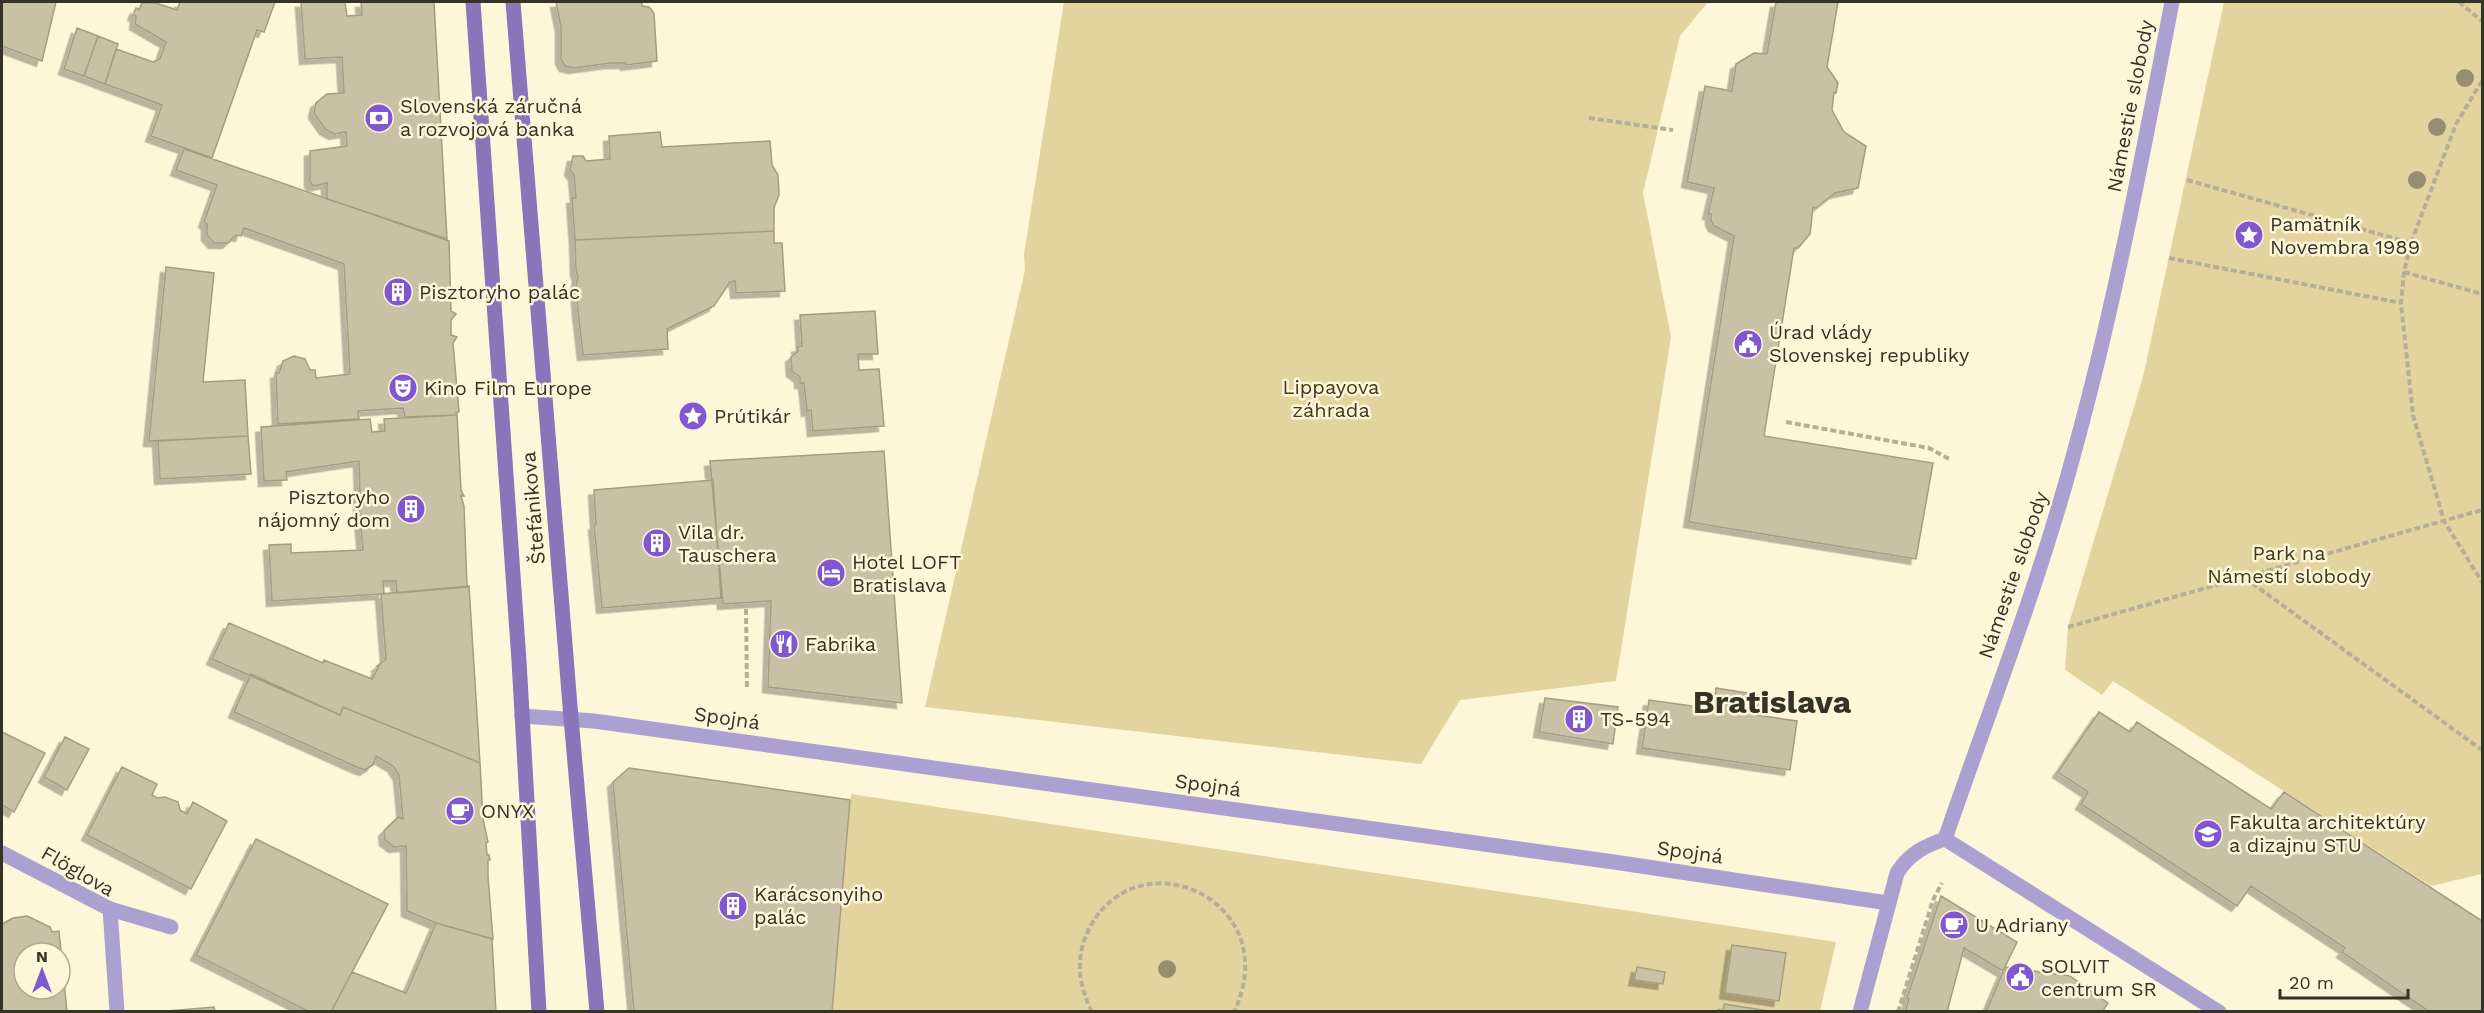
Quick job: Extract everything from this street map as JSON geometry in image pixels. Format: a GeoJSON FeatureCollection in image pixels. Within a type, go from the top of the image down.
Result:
{"type":"FeatureCollection","features":[{"type":"Feature","properties":{"kind":"main road","name":"Štefánikova"},"geometry":{"type":"LineString","coordinates":[[473,2],[522,716],[539,1011]]}},
{"type":"Feature","properties":{"kind":"main road","name":"Štefánikova"},"geometry":{"type":"LineString","coordinates":[[513,2],[597,1011]]}},
{"type":"Feature","properties":{"kind":"street","name":"Námestie slobody"},"geometry":{"type":"LineString","coordinates":[[1945,839],[2055,521],[2074,453],[2099,360],[2128,229],[2172,2]]}},
{"type":"Feature","properties":{"kind":"street","name":"Spojná"},"geometry":{"type":"LineString","coordinates":[[522,716],[571,718],[1602,860],[1888,903]]}},
{"type":"Feature","properties":{"kind":"street"},"geometry":{"type":"LineString","coordinates":[[1860,1011],[1897,873],[1905,861],[1927,845],[1945,839],[2219,1011]]}},
{"type":"Feature","properties":{"kind":"street","name":"Flöglova"},"geometry":{"type":"LineString","coordinates":[[2,852],[110,909],[117,1011]]}},
{"type":"Feature","properties":{"kind":"street"},"geometry":{"type":"LineString","coordinates":[[110,909],[171,927]]}},
{"type":"Feature","properties":{"kind":"path"},"geometry":{"type":"LineString","coordinates":[[2459,2],[2482,21]]}},
{"type":"Feature","properties":{"kind":"path"},"geometry":{"type":"LineString","coordinates":[[2482,81],[2456,124],[2411,243],[2404,272],[2402,303],[2413,415],[2444,521],[2482,582]]}},
{"type":"Feature","properties":{"kind":"path"},"geometry":{"type":"LineString","coordinates":[[1589,118],[1673,130]]}},
{"type":"Feature","properties":{"kind":"path"},"geometry":{"type":"LineString","coordinates":[[2187,180],[2411,243]]}},
{"type":"Feature","properties":{"kind":"path"},"geometry":{"type":"LineString","coordinates":[[2169,258],[2402,303]]}},
{"type":"Feature","properties":{"kind":"path"},"geometry":{"type":"LineString","coordinates":[[2404,272],[2482,294]]}},
{"type":"Feature","properties":{"kind":"path"},"geometry":{"type":"LineString","coordinates":[[1786,422],[1929,448],[1951,460]]}},
{"type":"Feature","properties":{"kind":"path"},"geometry":{"type":"LineString","coordinates":[[2068,627],[2482,510]]}},
{"type":"Feature","properties":{"kind":"path"},"geometry":{"type":"LineString","coordinates":[[2244,577],[2482,750]]}},
{"type":"Feature","properties":{"kind":"path"},"geometry":{"type":"LineString","coordinates":[[746,609],[747,690]]}},
{"type":"Feature","properties":{"kind":"path"},"geometry":{"type":"LineString","coordinates":[[1092,1011],[1082,993],[1079,967],[1082,942],[1094,918],[1112,900],[1135,888],[1160,883],[1186,886],[1209,897],[1228,914],[1242,937],[1247,962],[1244,988],[1234,1011]]}},
{"type":"Feature","properties":{"kind":"path"},"geometry":{"type":"LineString","coordinates":[[1898,1011],[1933,900],[1942,883]]}},
{"type":"Feature","properties":{"kind":"green space","name":"Lippayova záhrada"},"geometry":{"type":"Polygon","coordinates":[[[1064,2],[1708,2],[1680,36],[1643,193],[1671,337],[1616,681],[1460,700],[1421,764],[925,707],[1025,270],[1024,254],[1064,2]]]}},
{"type":"Feature","properties":{"kind":"green space","name":"Park na Námestí slobody"},"geometry":{"type":"Polygon","coordinates":[[[2224,2],[2482,2],[2482,874],[2431,886],[2113,681],[2102,695],[2065,670],[2068,627],[2143,377],[2224,2]]]}},
{"type":"Feature","properties":{"kind":"green space"},"geometry":{"type":"Polygon","coordinates":[[[851,794],[1836,942],[1820,1011],[832,1012],[851,794]]]}},
{"type":"Feature","properties":{"kind":"building"},"geometry":{"type":"Polygon","coordinates":[[[2,2],[56,2],[42,61],[2,46],[2,2]]]}},
{"type":"Feature","properties":{"kind":"building"},"geometry":{"type":"Polygon","coordinates":[[[180,2],[275,2],[264,32],[257,30],[212,158],[151,136],[162,105],[105,84],[116,49],[153,62],[160,59],[166,42],[135,24],[136,16],[133,15],[136,8],[139,10],[142,3],[156,3],[177,10],[180,2]]]}},
{"type":"Feature","properties":{"kind":"building","name":"Slovenská záručná a rozvojová banka"},"geometry":{"type":"Polygon","coordinates":[[[301,2],[345,2],[347,16],[362,15],[361,2],[434,2],[447,239],[327,199],[327,183],[314,186],[310,182],[310,151],[347,146],[346,132],[334,134],[325,129],[314,113],[316,103],[327,94],[344,93],[342,57],[305,59],[301,2]]]}},
{"type":"Feature","properties":{"kind":"building"},"geometry":{"type":"Polygon","coordinates":[[[556,2],[642,2],[642,6],[649,7],[654,13],[657,61],[626,65],[626,63],[611,63],[574,68],[565,66],[561,59],[561,27],[556,2]]]}},
{"type":"Feature","properties":{"kind":"building","name":"Úrad vlády Slovenskej republiky"},"geometry":{"type":"Polygon","coordinates":[[[1776,2],[1838,2],[1827,67],[1838,83],[1836,93],[1834,92],[1832,110],[1844,132],[1866,146],[1858,188],[1835,193],[1816,208],[1813,207],[1810,234],[1798,248],[1794,248],[1764,436],[1933,463],[1916,559],[1689,522],[1734,236],[1714,226],[1711,214],[1708,214],[1714,188],[1687,182],[1705,86],[1732,91],[1736,64],[1754,53],[1767,54],[1776,2]]]}},
{"type":"Feature","properties":{"kind":"building"},"geometry":{"type":"Polygon","coordinates":[[[77,28],[98,36],[84,76],[64,69],[77,28]]]}},
{"type":"Feature","properties":{"kind":"building"},"geometry":{"type":"Polygon","coordinates":[[[98,36],[118,44],[105,84],[84,76],[98,36]]]}},
{"type":"Feature","properties":{"kind":"building"},"geometry":{"type":"Polygon","coordinates":[[[660,132],[662,147],[770,141],[772,165],[778,175],[779,195],[774,208],[774,231],[575,240],[572,198],[576,198],[574,175],[570,170],[573,156],[583,156],[586,161],[610,159],[609,136],[660,132]]]}},
{"type":"Feature","properties":{"kind":"building","name":"Pisztoryho palác"},"geometry":{"type":"Polygon","coordinates":[[[184,149],[449,241],[451,311],[456,314],[451,320],[451,335],[457,337],[453,343],[459,412],[456,413],[457,415],[405,417],[403,408],[358,411],[359,419],[278,424],[276,373],[279,373],[283,361],[294,356],[305,359],[310,370],[315,370],[316,378],[350,374],[344,264],[244,228],[241,236],[236,235],[228,243],[214,243],[207,235],[207,224],[204,222],[217,185],[176,170],[184,149]]]}},
{"type":"Feature","properties":{"kind":"building"},"geometry":{"type":"Polygon","coordinates":[[[774,231],[774,243],[782,243],[785,291],[736,293],[735,281],[730,282],[714,306],[667,329],[668,349],[583,355],[576,285],[578,277],[575,240],[774,231]]]}},
{"type":"Feature","properties":{"kind":"building"},"geometry":{"type":"Polygon","coordinates":[[[166,267],[214,273],[203,382],[245,380],[248,436],[149,441],[166,267]]]}},
{"type":"Feature","properties":{"kind":"building"},"geometry":{"type":"Polygon","coordinates":[[[875,311],[878,354],[858,354],[859,370],[879,369],[884,426],[813,431],[811,410],[807,411],[804,383],[800,383],[800,377],[792,371],[791,357],[798,351],[797,347],[802,346],[800,315],[875,311]]]}},
{"type":"Feature","properties":{"kind":"building","name":"Pisztoryho nájomný dom"},"geometry":{"type":"Polygon","coordinates":[[[457,415],[461,490],[464,496],[461,496],[464,506],[467,587],[397,593],[396,581],[383,581],[384,593],[381,594],[272,601],[269,545],[291,544],[291,553],[363,550],[358,495],[360,495],[359,461],[286,472],[287,480],[264,481],[261,427],[370,419],[372,432],[385,431],[384,419],[457,415]]]}},
{"type":"Feature","properties":{"kind":"building"},"geometry":{"type":"Polygon","coordinates":[[[248,436],[251,474],[160,479],[158,441],[248,436]]]}},
{"type":"Feature","properties":{"kind":"building"},"geometry":{"type":"Polygon","coordinates":[[[884,451],[902,703],[768,687],[771,601],[723,604],[710,461],[884,451]]]}},
{"type":"Feature","properties":{"kind":"building","name":"Vila dr. Tauschera"},"geometry":{"type":"Polygon","coordinates":[[[713,480],[721,598],[602,608],[594,525],[596,524],[594,490],[713,480]]]}},
{"type":"Feature","properties":{"kind":"building"},"geometry":{"type":"Polygon","coordinates":[[[469,586],[480,763],[343,707],[340,715],[212,659],[229,623],[323,663],[324,660],[372,679],[379,666],[377,666],[386,659],[381,594],[469,586]]]}},
{"type":"Feature","properties":{"kind":"building"},"geometry":{"type":"Polygon","coordinates":[[[251,674],[340,715],[343,707],[480,763],[483,819],[488,842],[486,843],[487,855],[490,860],[488,860],[488,877],[493,939],[436,923],[407,911],[406,846],[394,847],[385,840],[384,831],[398,817],[403,819],[399,775],[393,766],[376,756],[373,765],[365,770],[234,712],[251,674]]]}},
{"type":"Feature","properties":{"kind":"building"},"geometry":{"type":"Polygon","coordinates":[[[1716,688],[1759,695],[1757,715],[1797,721],[1790,770],[1642,748],[1649,700],[1714,709],[1716,688]]]}},
{"type":"Feature","properties":{"kind":"building","name":"TS-594"},"geometry":{"type":"Polygon","coordinates":[[[1545,698],[1618,707],[1613,744],[1539,732],[1545,698]]]}},
{"type":"Feature","properties":{"kind":"building"},"geometry":{"type":"Polygon","coordinates":[[[2099,712],[2130,732],[2137,722],[2271,809],[2284,792],[2482,921],[2482,1012],[2430,1012],[2342,952],[2345,948],[2251,886],[2237,906],[2081,804],[2088,792],[2058,772],[2099,712]]]}},
{"type":"Feature","properties":{"kind":"building"},"geometry":{"type":"Polygon","coordinates":[[[2,732],[45,753],[14,812],[2,805],[2,732]]]}},
{"type":"Feature","properties":{"kind":"building"},"geometry":{"type":"Polygon","coordinates":[[[65,737],[89,749],[67,790],[44,777],[65,737]]]}},
{"type":"Feature","properties":{"kind":"building"},"geometry":{"type":"Polygon","coordinates":[[[122,767],[157,784],[152,795],[178,802],[180,810],[187,814],[193,802],[227,821],[191,889],[87,835],[122,767]]]}},
{"type":"Feature","properties":{"kind":"building","name":"Karácsonyiho palác"},"geometry":{"type":"Polygon","coordinates":[[[629,768],[850,800],[832,1012],[634,1012],[613,782],[629,768]]]}},
{"type":"Feature","properties":{"kind":"building"},"geometry":{"type":"Polygon","coordinates":[[[256,839],[388,904],[331,1012],[310,1012],[196,955],[256,839]]]}},
{"type":"Feature","properties":{"kind":"building"},"geometry":{"type":"Polygon","coordinates":[[[1941,896],[2017,942],[2003,971],[1964,948],[1947,1012],[1905,1012],[1909,999],[1907,998],[1941,896]]]}},
{"type":"Feature","properties":{"kind":"building"},"geometry":{"type":"Polygon","coordinates":[[[27,916],[50,927],[52,932],[59,931],[60,941],[12,941],[12,1001],[66,1001],[67,1012],[2,1012],[2,924],[13,918],[27,916]]]}},
{"type":"Feature","properties":{"kind":"building"},"geometry":{"type":"Polygon","coordinates":[[[436,923],[492,939],[496,1012],[331,1012],[352,972],[406,993],[436,923]]]}},
{"type":"Feature","properties":{"kind":"building"},"geometry":{"type":"Polygon","coordinates":[[[1732,945],[1786,953],[1779,1001],[1725,993],[1732,945]]]}},
{"type":"Feature","properties":{"kind":"building"},"geometry":{"type":"Polygon","coordinates":[[[1637,967],[1665,972],[1663,984],[1634,980],[1637,967]]]}},
{"type":"Feature","properties":{"kind":"building"},"geometry":{"type":"Polygon","coordinates":[[[2005,967],[2070,976],[2108,1003],[2102,1012],[1986,1012],[2005,967]]]}},
{"type":"Feature","properties":{"kind":"building"},"geometry":{"type":"Polygon","coordinates":[[[1724,1004],[1775,1012],[1723,1012],[1724,1004]]]}},
{"type":"Feature","properties":{"kind":"building"},"geometry":{"type":"Polygon","coordinates":[[[214,1007],[215,1012],[156,1012],[214,1007]]]}},
{"type":"Feature","properties":{"kind":"place","name":"Slovenská záručná a rozvojová banka"},"geometry":{"type":"Point","coordinates":[379,118]}},
{"type":"Feature","properties":{"kind":"place","name":"Pamätník Novembra 1989"},"geometry":{"type":"Point","coordinates":[2249,235]}},
{"type":"Feature","properties":{"kind":"place","name":"Pisztoryho palác"},"geometry":{"type":"Point","coordinates":[398,292]}},
{"type":"Feature","properties":{"kind":"place","name":"Úrad vlády Slovenskej republiky"},"geometry":{"type":"Point","coordinates":[1748,344]}},
{"type":"Feature","properties":{"kind":"place","name":"Kino Film Europe"},"geometry":{"type":"Point","coordinates":[403,388]}},
{"type":"Feature","properties":{"kind":"place","name":"Prútikár"},"geometry":{"type":"Point","coordinates":[693,416]}},
{"type":"Feature","properties":{"kind":"place","name":"Pisztoryho nájomný dom"},"geometry":{"type":"Point","coordinates":[411,509]}},
{"type":"Feature","properties":{"kind":"place","name":"Vila dr. Tauschera"},"geometry":{"type":"Point","coordinates":[657,543]}},
{"type":"Feature","properties":{"kind":"place","name":"Hotel LOFT Bratislava"},"geometry":{"type":"Point","coordinates":[831,573]}},
{"type":"Feature","properties":{"kind":"place","name":"Fabrika"},"geometry":{"type":"Point","coordinates":[784,644]}},
{"type":"Feature","properties":{"kind":"place","name":"TS-594"},"geometry":{"type":"Point","coordinates":[1579,719]}},
{"type":"Feature","properties":{"kind":"place","name":"ONYX"},"geometry":{"type":"Point","coordinates":[460,811]}},
{"type":"Feature","properties":{"kind":"place","name":"Fakulta architektúry a dizajnu STU"},"geometry":{"type":"Point","coordinates":[2208,834]}},
{"type":"Feature","properties":{"kind":"place","name":"Karácsonyiho palác"},"geometry":{"type":"Point","coordinates":[733,906]}},
{"type":"Feature","properties":{"kind":"place","name":"U Adriany"},"geometry":{"type":"Point","coordinates":[1954,925]}},
{"type":"Feature","properties":{"kind":"place","name":"SOLVIT centrum SR"},"geometry":{"type":"Point","coordinates":[2020,977]}},
{"type":"Feature","properties":{"kind":"district","name":"Bratislava"},"geometry":{"type":"Point","coordinates":[1772,702]}}]}
